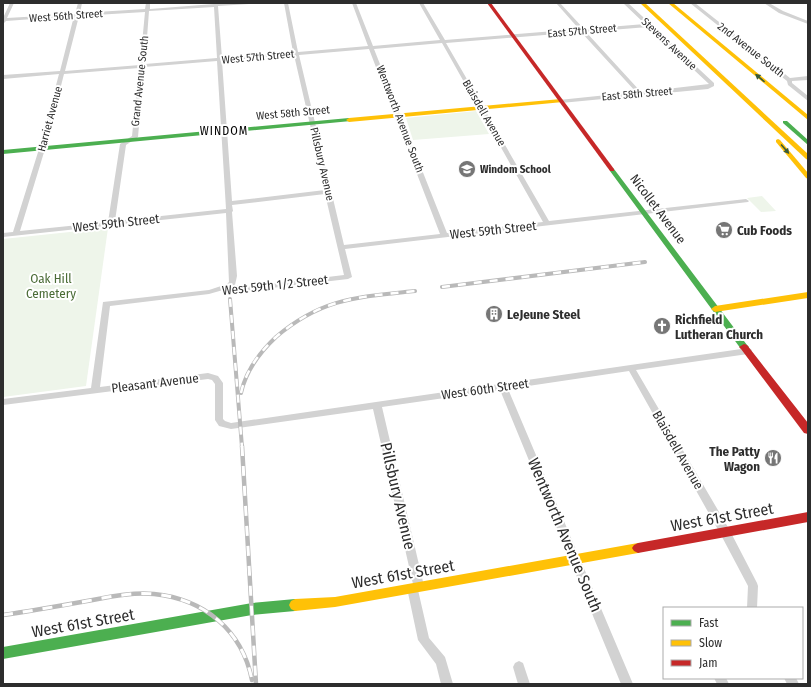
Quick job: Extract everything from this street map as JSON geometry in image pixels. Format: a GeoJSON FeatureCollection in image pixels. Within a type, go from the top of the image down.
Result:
{"type":"FeatureCollection","features":[{"type":"Feature","properties":{"kind":"main road","name":"Nicollet Avenue"},"geometry":{"type":"LineString","coordinates":[[489,3],[715,308],[808,430]]}},
{"type":"Feature","properties":{"kind":"main road"},"geometry":{"type":"LineString","coordinates":[[632,3],[696,62],[713,70]]}},
{"type":"Feature","properties":{"kind":"main road"},"geometry":{"type":"LineString","coordinates":[[642,3],[808,158]]}},
{"type":"Feature","properties":{"kind":"main road"},"geometry":{"type":"LineString","coordinates":[[651,3],[766,106]]}},
{"type":"Feature","properties":{"kind":"main road"},"geometry":{"type":"LineString","coordinates":[[670,3],[808,118]]}},
{"type":"Feature","properties":{"kind":"main road"},"geometry":{"type":"LineString","coordinates":[[682,3],[716,33],[717,42]]}},
{"type":"Feature","properties":{"kind":"main road"},"geometry":{"type":"LineString","coordinates":[[743,98],[743,103],[808,177]]}},
{"type":"Feature","properties":{"kind":"main road","name":"West 58th Street"},"geometry":{"type":"LineString","coordinates":[[3,152],[561,101]]}},
{"type":"Feature","properties":{"kind":"main road"},"geometry":{"type":"LineString","coordinates":[[790,103],[808,112]]}},
{"type":"Feature","properties":{"kind":"main road"},"geometry":{"type":"LineString","coordinates":[[777,116],[808,143]]}},
{"type":"Feature","properties":{"kind":"main road"},"geometry":{"type":"LineString","coordinates":[[715,308],[808,295]]}},
{"type":"Feature","properties":{"kind":"main road","name":"West 61st Street"},"geometry":{"type":"LineString","coordinates":[[3,653],[252,608],[335,602],[808,517]]}},
{"type":"Feature","properties":{"kind":"street"},"geometry":{"type":"LineString","coordinates":[[3,21],[12,3]]}},
{"type":"Feature","properties":{"kind":"street","name":"Harriet Avenue"},"geometry":{"type":"LineString","coordinates":[[16,234],[42,149],[80,3]]}},
{"type":"Feature","properties":{"kind":"street","name":"Grand Avenue South"},"geometry":{"type":"LineString","coordinates":[[111,224],[123,144],[135,137],[148,3]]}},
{"type":"Feature","properties":{"kind":"street","name":"West 56th Street"},"geometry":{"type":"LineString","coordinates":[[3,21],[216,4],[249,3]]}},
{"type":"Feature","properties":{"kind":"street","name":"Pillsbury Avenue"},"geometry":{"type":"LineString","coordinates":[[286,3],[296,54],[348,277]]}},
{"type":"Feature","properties":{"kind":"street","name":"Wentworth Avenue South"},"geometry":{"type":"LineString","coordinates":[[354,3],[444,235]]}},
{"type":"Feature","properties":{"kind":"street","name":"Blaisdell Avenue"},"geometry":{"type":"LineString","coordinates":[[421,3],[547,224]]}},
{"type":"Feature","properties":{"kind":"street"},"geometry":{"type":"LineString","coordinates":[[558,3],[639,93]]}},
{"type":"Feature","properties":{"kind":"street","name":"Stevens Avenue"},"geometry":{"type":"LineString","coordinates":[[625,3],[712,85]]}},
{"type":"Feature","properties":{"kind":"street","name":"2nd Avenue South"},"geometry":{"type":"LineString","coordinates":[[692,3],[789,80],[790,84],[808,99]]}},
{"type":"Feature","properties":{"kind":"street"},"geometry":{"type":"LineString","coordinates":[[766,3],[781,12],[808,23]]}},
{"type":"Feature","properties":{"kind":"street"},"geometry":{"type":"LineString","coordinates":[[216,4],[230,211],[233,276],[233,283],[230,286]]}},
{"type":"Feature","properties":{"kind":"street","name":"East 57th Street"},"geometry":{"type":"LineString","coordinates":[[514,36],[650,25]]}},
{"type":"Feature","properties":{"kind":"street","name":"West 57th Street"},"geometry":{"type":"LineString","coordinates":[[3,77],[514,36]]}},
{"type":"Feature","properties":{"kind":"street"},"geometry":{"type":"LineString","coordinates":[[789,80],[808,78]]}},
{"type":"Feature","properties":{"kind":"street","name":"East 58th Street"},"geometry":{"type":"LineString","coordinates":[[561,101],[708,87],[712,85]]}},
{"type":"Feature","properties":{"kind":"street"},"geometry":{"type":"LineString","coordinates":[[229,203],[328,192]]}},
{"type":"Feature","properties":{"kind":"street","name":"West 59th Street"},"geometry":{"type":"LineString","coordinates":[[341,247],[746,201]]}},
{"type":"Feature","properties":{"kind":"street","name":"West 59th Street"},"geometry":{"type":"LineString","coordinates":[[3,235],[230,211]]}},
{"type":"Feature","properties":{"kind":"street","name":"West 59th 1/2 Street"},"geometry":{"type":"LineString","coordinates":[[95,390],[106,304],[209,292],[230,286],[246,289],[348,277]]}},
{"type":"Feature","properties":{"kind":"street","name":"West 60th Street"},"geometry":{"type":"LineString","coordinates":[[222,424],[231,426],[377,406],[748,351]]}},
{"type":"Feature","properties":{"kind":"street","name":"Blaisdell Avenue"},"geometry":{"type":"LineString","coordinates":[[631,368],[725,532],[753,586],[752,607]]}},
{"type":"Feature","properties":{"kind":"street","name":"Pleasant Avenue"},"geometry":{"type":"LineString","coordinates":[[95,390],[208,376],[215,378],[219,383],[219,420],[222,424]]}},
{"type":"Feature","properties":{"kind":"street","name":"Wentworth Avenue South"},"geometry":{"type":"LineString","coordinates":[[503,387],[627,684]]}},
{"type":"Feature","properties":{"kind":"street"},"geometry":{"type":"LineString","coordinates":[[3,402],[95,390]]}},
{"type":"Feature","properties":{"kind":"street","name":"Pillsbury Avenue"},"geometry":{"type":"LineString","coordinates":[[377,406],[415,587],[424,640],[441,661],[447,684]]}},
{"type":"Feature","properties":{"kind":"street"},"geometry":{"type":"LineString","coordinates":[[518,667],[524,684]]}},
{"type":"Feature","properties":{"kind":"green space"},"geometry":{"type":"Polygon","coordinates":[[[476,111],[489,134],[413,140],[406,118],[476,111]]]}},
{"type":"Feature","properties":{"kind":"green space"},"geometry":{"type":"Polygon","coordinates":[[[762,196],[776,211],[761,212],[747,198],[762,196]]]}},
{"type":"Feature","properties":{"kind":"green space","name":"Oak Hill Cemetery"},"geometry":{"type":"Polygon","coordinates":[[[108,228],[86,386],[3,397],[3,239],[108,228]]]}},
{"type":"Feature","properties":{"kind":"railway"},"geometry":{"type":"LineString","coordinates":[[442,287],[645,262]]}},
{"type":"Feature","properties":{"kind":"railway"},"geometry":{"type":"LineString","coordinates":[[241,393],[250,369],[264,349],[276,337],[309,314],[325,307],[358,298],[415,291]]}},
{"type":"Feature","properties":{"kind":"railway"},"geometry":{"type":"LineString","coordinates":[[230,299],[242,447]]}},
{"type":"Feature","properties":{"kind":"railway"},"geometry":{"type":"LineString","coordinates":[[242,446],[256,684]]}},
{"type":"Feature","properties":{"kind":"railway"},"geometry":{"type":"LineString","coordinates":[[3,615],[129,594],[154,594],[172,597],[204,610],[218,620],[230,632],[240,646],[247,662],[252,680]]}},
{"type":"Feature","properties":{"kind":"traffic: fast"},"geometry":{"type":"LineString","coordinates":[[3,152],[349,120]]}},
{"type":"Feature","properties":{"kind":"traffic: fast"},"geometry":{"type":"LineString","coordinates":[[785,122],[808,143]]}},
{"type":"Feature","properties":{"kind":"traffic: fast"},"geometry":{"type":"LineString","coordinates":[[612,170],[744,347]]}},
{"type":"Feature","properties":{"kind":"traffic: fast"},"geometry":{"type":"LineString","coordinates":[[3,653],[252,609],[295,605]]}},
{"type":"Feature","properties":{"kind":"traffic: slow"},"geometry":{"type":"LineString","coordinates":[[642,3],[808,158]]}},
{"type":"Feature","properties":{"kind":"traffic: slow"},"geometry":{"type":"LineString","coordinates":[[670,3],[808,118]]}},
{"type":"Feature","properties":{"kind":"traffic: slow"},"geometry":{"type":"LineString","coordinates":[[349,120],[561,101]]}},
{"type":"Feature","properties":{"kind":"traffic: slow"},"geometry":{"type":"LineString","coordinates":[[778,141],[808,177]]}},
{"type":"Feature","properties":{"kind":"traffic: slow"},"geometry":{"type":"LineString","coordinates":[[715,309],[808,295]]}},
{"type":"Feature","properties":{"kind":"traffic: slow"},"geometry":{"type":"LineString","coordinates":[[295,605],[335,602],[638,548]]}},
{"type":"Feature","properties":{"kind":"traffic: jam"},"geometry":{"type":"LineString","coordinates":[[489,3],[612,170]]}},
{"type":"Feature","properties":{"kind":"traffic: jam"},"geometry":{"type":"LineString","coordinates":[[744,347],[808,430]]}},
{"type":"Feature","properties":{"kind":"traffic: jam"},"geometry":{"type":"LineString","coordinates":[[638,548],[808,517]]}},
{"type":"Feature","properties":{"kind":"place","name":"Windom School"},"geometry":{"type":"Point","coordinates":[467,169]}},
{"type":"Feature","properties":{"kind":"place","name":"Cub Foods"},"geometry":{"type":"Point","coordinates":[724,230]}},
{"type":"Feature","properties":{"kind":"place","name":"LeJeune Steel"},"geometry":{"type":"Point","coordinates":[494,314]}},
{"type":"Feature","properties":{"kind":"place","name":"Richfield Lutheran Church"},"geometry":{"type":"Point","coordinates":[662,326]}},
{"type":"Feature","properties":{"kind":"place","name":"The Patty Wagon"},"geometry":{"type":"Point","coordinates":[773,458]}},
{"type":"Feature","properties":{"kind":"district","name":"WINDOM"},"geometry":{"type":"Point","coordinates":[224,131]}}]}
